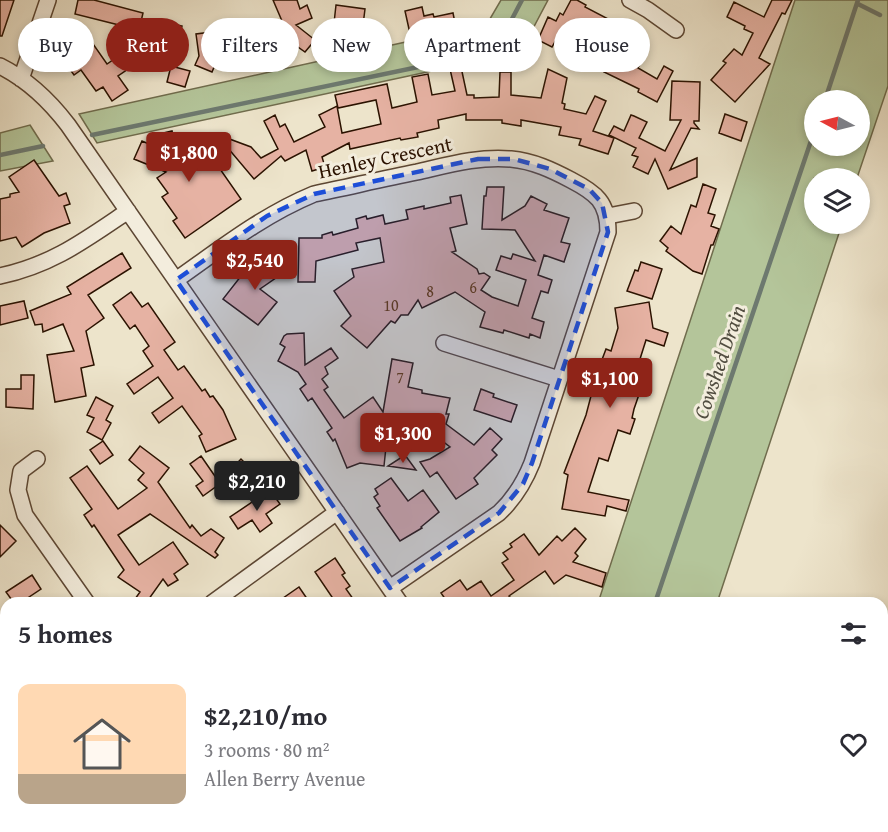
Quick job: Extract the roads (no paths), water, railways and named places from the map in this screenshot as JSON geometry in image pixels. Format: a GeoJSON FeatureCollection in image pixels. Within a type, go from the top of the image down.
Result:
{"type":"FeatureCollection","features":[{"type":"Feature","properties":{"kind":"street"},"geometry":{"type":"LineString","coordinates":[[21,78],[48,0]]}},
{"type":"Feature","properties":{"kind":"street"},"geometry":{"type":"LineString","coordinates":[[630,0],[676,30]]}},
{"type":"Feature","properties":{"kind":"street"},"geometry":{"type":"LineString","coordinates":[[0,66],[21,78],[57,111],[396,597]]}},
{"type":"Feature","properties":{"kind":"street","name":"Henley Crescent"},"geometry":{"type":"LineString","coordinates":[[176,280],[267,216],[314,194],[478,159],[514,159],[550,169],[589,189],[602,203],[608,216]]}},
{"type":"Feature","properties":{"kind":"street"},"geometry":{"type":"LineString","coordinates":[[390,588],[499,513],[523,484],[606,239],[608,216],[634,211]]}},
{"type":"Feature","properties":{"kind":"street"},"geometry":{"type":"LineString","coordinates":[[0,276],[40,266],[56,258],[128,212]]}},
{"type":"Feature","properties":{"kind":"street"},"geometry":{"type":"LineString","coordinates":[[444,343],[559,379]]}},
{"type":"Feature","properties":{"kind":"street"},"geometry":{"type":"LineString","coordinates":[[37,459],[21,471],[18,490],[25,515],[83,597]]}},
{"type":"Feature","properties":{"kind":"street"},"geometry":{"type":"LineString","coordinates":[[220,597],[337,512]]}},
{"type":"Feature","properties":{"kind":"waterway"},"geometry":{"type":"LineString","coordinates":[[92,135],[495,51],[522,0]]}},
{"type":"Feature","properties":{"kind":"waterway","name":"Cowshed Drain"},"geometry":{"type":"LineString","coordinates":[[828,90],[858,0]]}},
{"type":"Feature","properties":{"kind":"waterway"},"geometry":{"type":"LineString","coordinates":[[858,4],[880,15]]}},
{"type":"Feature","properties":{"kind":"waterway"},"geometry":{"type":"LineString","coordinates":[[0,155],[43,146]]}},
{"type":"Feature","properties":{"kind":"waterway","name":"Cowshed Drain"},"geometry":{"type":"LineString","coordinates":[[657,597],[806,156]]}}]}
